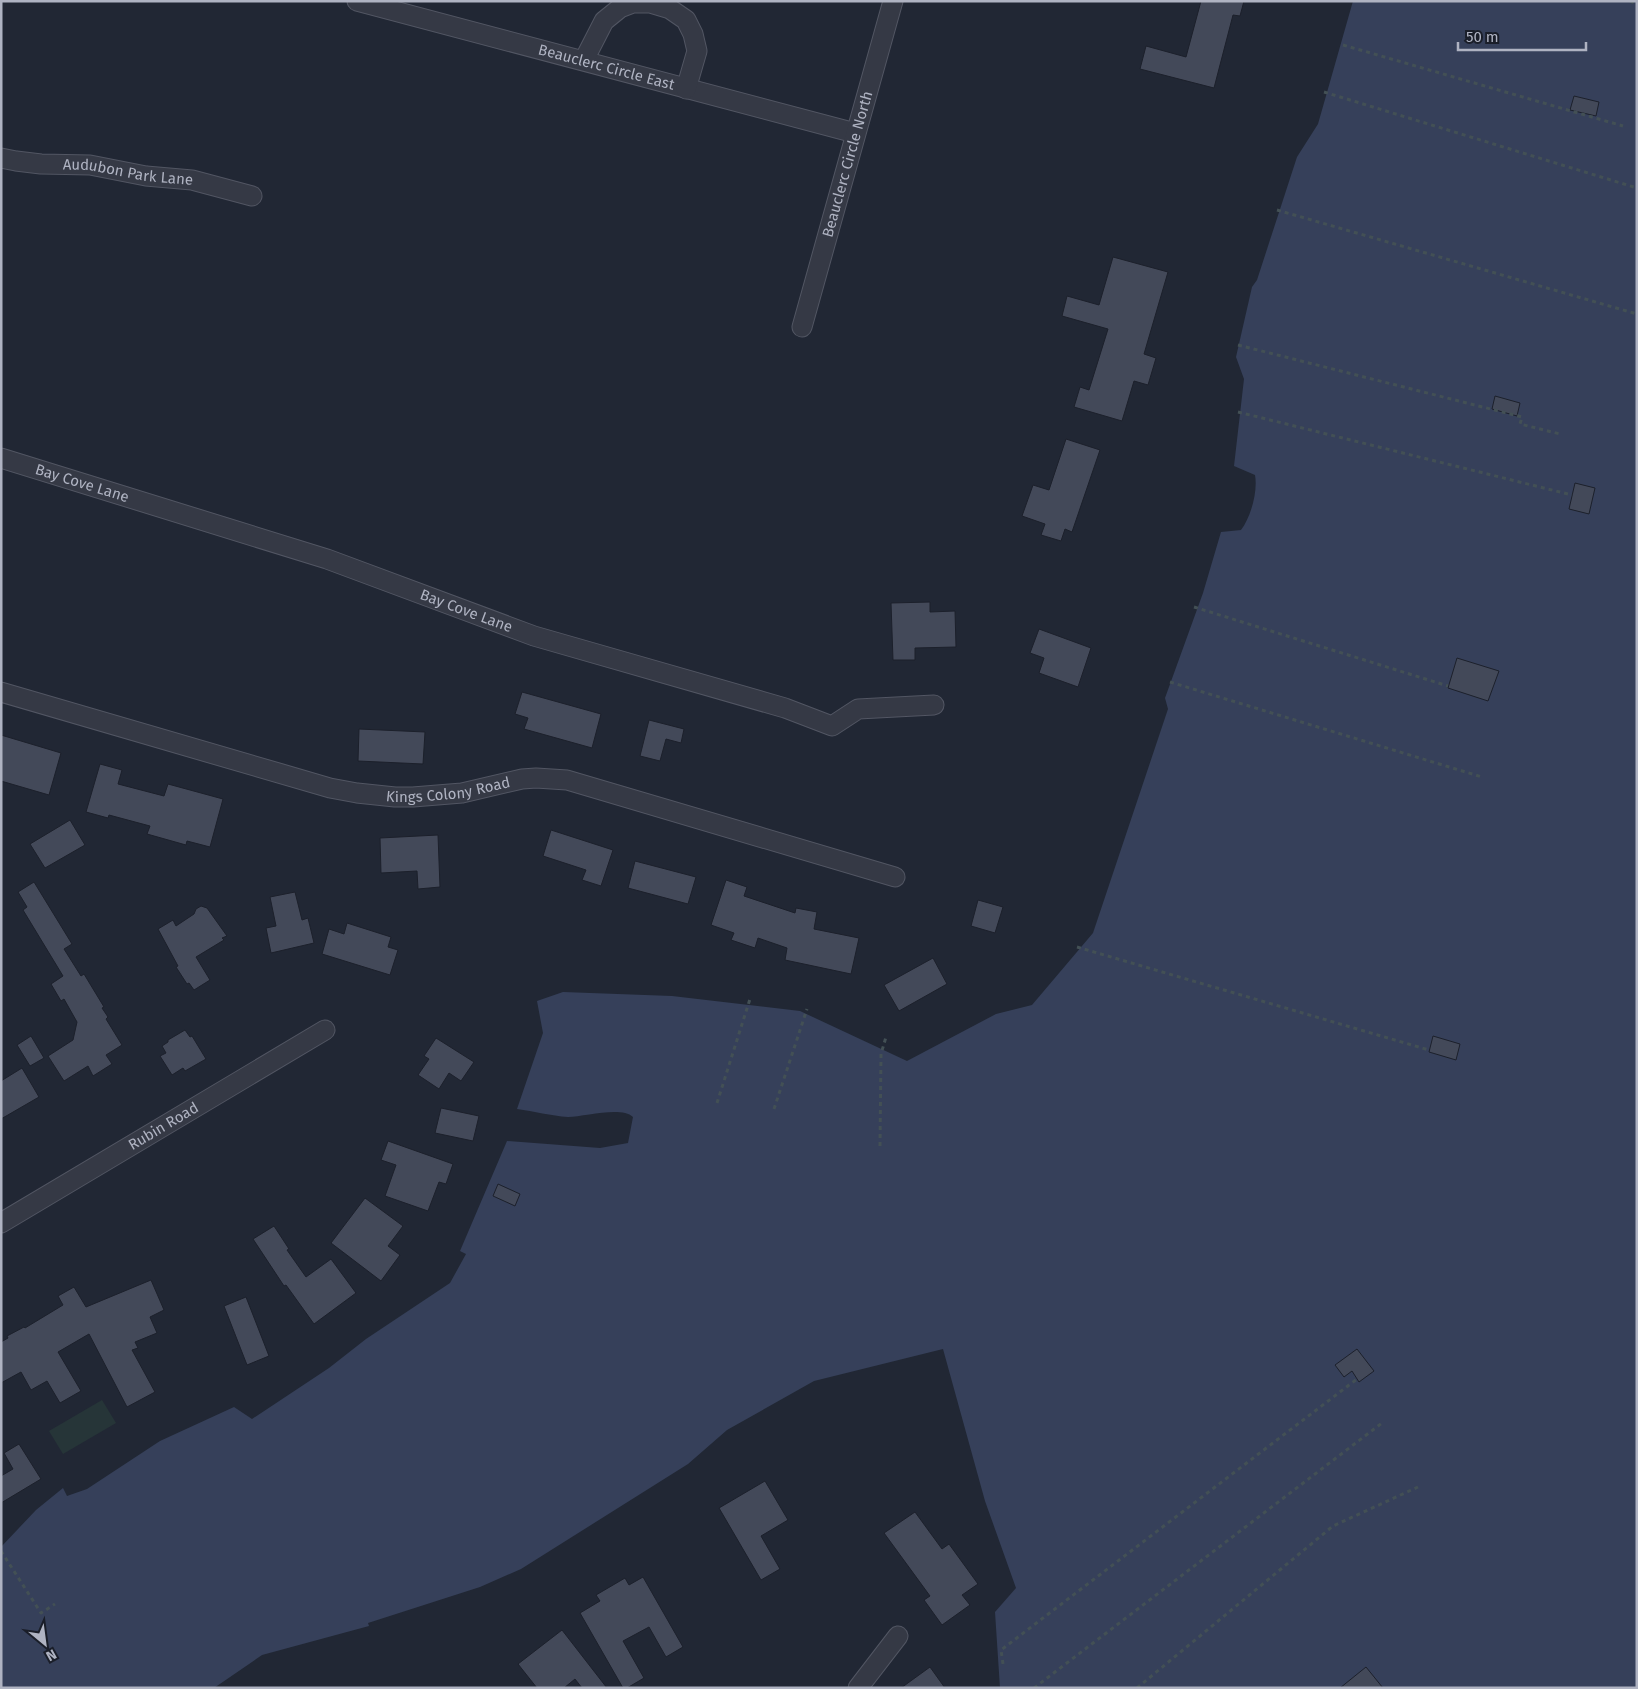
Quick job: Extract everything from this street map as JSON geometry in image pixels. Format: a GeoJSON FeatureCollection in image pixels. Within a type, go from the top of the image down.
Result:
{"type":"FeatureCollection","features":[{"type":"Feature","properties":{"kind":"street","name":"Beauclerc Circle East"},"geometry":{"type":"LineString","coordinates":[[358,1],[855,133]]}},
{"type":"Feature","properties":{"kind":"street","name":"Beauclerc Circle North"},"geometry":{"type":"LineString","coordinates":[[802,328],[893,1]]}},
{"type":"Feature","properties":{"kind":"street"},"geometry":{"type":"LineString","coordinates":[[584,60],[604,21],[620,8],[633,3],[650,3],[670,9],[686,20],[693,34],[697,52],[686,89]]}},
{"type":"Feature","properties":{"kind":"street","name":"Audubon Park Lane"},"geometry":{"type":"LineString","coordinates":[[1,158],[16,162],[41,164],[90,165],[146,176],[192,180],[252,196]]}},
{"type":"Feature","properties":{"kind":"street","name":"Bay Cove Lane"},"geometry":{"type":"LineString","coordinates":[[1,458],[327,559],[534,636],[785,708],[832,726],[858,709],[934,705]]}},
{"type":"Feature","properties":{"kind":"street","name":"Kings Colony Road"},"geometry":{"type":"LineString","coordinates":[[1,692],[330,788],[357,793],[395,797],[413,796],[488,788],[522,779],[551,778],[567,780],[895,877]]}},
{"type":"Feature","properties":{"kind":"street","name":"Rubin Road"},"geometry":{"type":"LineString","coordinates":[[1,1223],[325,1030]]}},
{"type":"Feature","properties":{"kind":"street"},"geometry":{"type":"LineString","coordinates":[[858,1688],[898,1636]]}},
{"type":"Feature","properties":{"kind":"path"},"geometry":{"type":"LineString","coordinates":[[1630,1],[1635,3]]}},
{"type":"Feature","properties":{"kind":"path"},"geometry":{"type":"LineString","coordinates":[[1343,45],[1623,126]]}},
{"type":"Feature","properties":{"kind":"path"},"geometry":{"type":"LineString","coordinates":[[1324,92],[1637,188]]}},
{"type":"Feature","properties":{"kind":"path"},"geometry":{"type":"LineString","coordinates":[[1277,210],[1637,314]]}},
{"type":"Feature","properties":{"kind":"path"},"geometry":{"type":"LineString","coordinates":[[1238,345],[1522,417],[1520,424],[1560,434]]}},
{"type":"Feature","properties":{"kind":"path"},"geometry":{"type":"LineString","coordinates":[[1238,412],[1572,495]]}},
{"type":"Feature","properties":{"kind":"path"},"geometry":{"type":"LineString","coordinates":[[1194,607],[1448,686]]}},
{"type":"Feature","properties":{"kind":"path"},"geometry":{"type":"LineString","coordinates":[[1170,682],[1482,777]]}},
{"type":"Feature","properties":{"kind":"path"},"geometry":{"type":"LineString","coordinates":[[1077,947],[1429,1050]]}},
{"type":"Feature","properties":{"kind":"path"},"geometry":{"type":"LineString","coordinates":[[717,1103],[750,999]]}},
{"type":"Feature","properties":{"kind":"path"},"geometry":{"type":"LineString","coordinates":[[774,1109],[807,1009]]}},
{"type":"Feature","properties":{"kind":"path"},"geometry":{"type":"LineString","coordinates":[[880,1146],[881,1054],[886,1037]]}},
{"type":"Feature","properties":{"kind":"path"},"geometry":{"type":"LineString","coordinates":[[1003,1664],[1001,1650],[1357,1379]]}},
{"type":"Feature","properties":{"kind":"path"},"geometry":{"type":"LineString","coordinates":[[1034,1688],[1382,1423]]}},
{"type":"Feature","properties":{"kind":"path"},"geometry":{"type":"LineString","coordinates":[[1137,1688],[1333,1526],[1418,1487]]}},
{"type":"Feature","properties":{"kind":"path"},"geometry":{"type":"LineString","coordinates":[[1,1551],[41,1613],[55,1604]]}},
{"type":"Feature","properties":{"kind":"shaded area"},"geometry":{"type":"Polygon","coordinates":[[[102,1400],[116,1423],[63,1454],[49,1431],[102,1400]]]}},
{"type":"Feature","properties":{"kind":"water"},"geometry":{"type":"Polygon","coordinates":[[[1353,1],[1637,1],[1637,1688],[1000,1688],[995,1612],[1016,1588],[985,1501],[943,1349],[814,1381],[727,1430],[688,1464],[521,1569],[480,1587],[368,1623],[369,1626],[262,1655],[214,1688],[1,1688],[1,1547],[36,1510],[63,1488],[67,1496],[87,1489],[160,1441],[234,1407],[252,1419],[329,1368],[366,1339],[450,1283],[466,1254],[460,1251],[507,1141],[600,1148],[628,1143],[633,1117],[627,1114],[611,1112],[568,1117],[517,1109],[543,1033],[537,1001],[563,992],[672,996],[800,1011],[907,1061],[996,1014],[1032,1005],[1093,933],[1168,709],[1165,698],[1203,593],[1221,532],[1241,530],[1245,525],[1253,504],[1255,475],[1234,466],[1244,379],[1236,357],[1252,287],[1257,280],[1297,157],[1318,124],[1353,1]]]}},
{"type":"Feature","properties":{"kind":"building"},"geometry":{"type":"Polygon","coordinates":[[[1201,1],[1244,1],[1240,16],[1233,15],[1214,88],[1140,69],[1146,46],[1186,57],[1201,1]]]}},
{"type":"Feature","properties":{"kind":"building"},"geometry":{"type":"Polygon","coordinates":[[[1574,96],[1599,102],[1596,116],[1570,110],[1574,96]]]}},
{"type":"Feature","properties":{"kind":"building"},"geometry":{"type":"Polygon","coordinates":[[[1113,257],[1168,272],[1144,354],[1156,358],[1148,385],[1134,381],[1122,421],[1074,407],[1080,387],[1089,390],[1108,329],[1062,316],[1067,296],[1099,305],[1113,257]]]}},
{"type":"Feature","properties":{"kind":"building"},"geometry":{"type":"Polygon","coordinates":[[[1495,396],[1520,403],[1517,416],[1492,409],[1495,396]]]}},
{"type":"Feature","properties":{"kind":"building"},"geometry":{"type":"Polygon","coordinates":[[[1066,439],[1100,450],[1072,532],[1065,529],[1061,541],[1041,535],[1045,524],[1022,516],[1033,485],[1049,490],[1066,439]]]}},
{"type":"Feature","properties":{"kind":"building"},"geometry":{"type":"Polygon","coordinates":[[[1575,483],[1595,488],[1589,514],[1569,509],[1575,483]]]}},
{"type":"Feature","properties":{"kind":"building"},"geometry":{"type":"Polygon","coordinates":[[[930,602],[930,612],[955,611],[956,647],[915,648],[915,660],[893,660],[891,603],[930,602]]]}},
{"type":"Feature","properties":{"kind":"building"},"geometry":{"type":"Polygon","coordinates":[[[1039,629],[1091,648],[1078,687],[1039,673],[1044,658],[1030,653],[1039,629]]]}},
{"type":"Feature","properties":{"kind":"building"},"geometry":{"type":"Polygon","coordinates":[[[1457,658],[1499,671],[1488,701],[1448,688],[1457,658]]]}},
{"type":"Feature","properties":{"kind":"building"},"geometry":{"type":"Polygon","coordinates":[[[522,692],[601,714],[592,748],[524,729],[528,718],[515,714],[522,692]]]}},
{"type":"Feature","properties":{"kind":"building"},"geometry":{"type":"Polygon","coordinates":[[[649,720],[684,729],[681,743],[666,739],[660,761],[640,756],[649,720]]]}},
{"type":"Feature","properties":{"kind":"building"},"geometry":{"type":"Polygon","coordinates":[[[359,729],[425,732],[423,764],[358,761],[359,729]]]}},
{"type":"Feature","properties":{"kind":"building"},"geometry":{"type":"Polygon","coordinates":[[[1,735],[61,753],[49,795],[1,781],[1,735]]]}},
{"type":"Feature","properties":{"kind":"building"},"geometry":{"type":"Polygon","coordinates":[[[100,764],[122,770],[118,784],[164,796],[168,784],[223,799],[210,847],[187,841],[186,845],[147,834],[150,826],[109,815],[108,818],[86,812],[100,764]]]}},
{"type":"Feature","properties":{"kind":"building"},"geometry":{"type":"Polygon","coordinates":[[[70,820],[85,845],[45,868],[30,844],[70,820]]]}},
{"type":"Feature","properties":{"kind":"building"},"geometry":{"type":"Polygon","coordinates":[[[551,830],[613,850],[601,886],[582,880],[586,870],[543,856],[551,830]]]}},
{"type":"Feature","properties":{"kind":"building"},"geometry":{"type":"Polygon","coordinates":[[[438,835],[440,887],[418,889],[417,871],[381,873],[380,838],[438,835]]]}},
{"type":"Feature","properties":{"kind":"building"},"geometry":{"type":"Polygon","coordinates":[[[635,861],[696,877],[688,904],[628,888],[635,861]]]}},
{"type":"Feature","properties":{"kind":"building"},"geometry":{"type":"Polygon","coordinates":[[[726,880],[747,887],[744,896],[795,913],[796,908],[817,912],[814,929],[859,938],[851,974],[785,960],[787,948],[758,938],[755,948],[731,940],[734,933],[711,925],[726,880]]]}},
{"type":"Feature","properties":{"kind":"building"},"geometry":{"type":"Polygon","coordinates":[[[34,882],[72,944],[64,949],[81,976],[84,974],[104,1007],[102,1008],[108,1017],[106,1019],[122,1045],[106,1055],[112,1064],[93,1076],[88,1066],[64,1081],[48,1056],[73,1040],[77,1022],[64,999],[61,1001],[51,984],[63,976],[23,910],[27,907],[18,892],[34,882]]]}},
{"type":"Feature","properties":{"kind":"building"},"geometry":{"type":"Polygon","coordinates":[[[295,892],[302,920],[308,918],[314,943],[271,953],[266,928],[276,926],[270,897],[295,892]]]}},
{"type":"Feature","properties":{"kind":"building"},"geometry":{"type":"Polygon","coordinates":[[[978,900],[1003,907],[995,933],[971,926],[978,900]]]}},
{"type":"Feature","properties":{"kind":"building"},"geometry":{"type":"Polygon","coordinates":[[[201,906],[207,908],[227,936],[222,938],[224,940],[196,957],[210,980],[194,990],[189,983],[187,984],[176,967],[178,966],[158,929],[173,920],[176,926],[194,914],[196,909],[201,906]]]}},
{"type":"Feature","properties":{"kind":"building"},"geometry":{"type":"Polygon","coordinates":[[[347,923],[391,937],[388,947],[398,950],[390,975],[322,954],[329,929],[344,934],[347,923]]]}},
{"type":"Feature","properties":{"kind":"building"},"geometry":{"type":"Polygon","coordinates":[[[933,958],[947,984],[899,1011],[884,985],[933,958]]]}},
{"type":"Feature","properties":{"kind":"building"},"geometry":{"type":"Polygon","coordinates":[[[185,1030],[190,1037],[192,1036],[206,1059],[185,1071],[183,1068],[172,1075],[160,1056],[166,1053],[162,1046],[185,1030]]]}},
{"type":"Feature","properties":{"kind":"building"},"geometry":{"type":"Polygon","coordinates":[[[31,1036],[44,1058],[30,1066],[17,1045],[31,1036]]]}},
{"type":"Feature","properties":{"kind":"building"},"geometry":{"type":"Polygon","coordinates":[[[1433,1036],[1460,1044],[1456,1060],[1429,1052],[1433,1036]]]}},
{"type":"Feature","properties":{"kind":"building"},"geometry":{"type":"Polygon","coordinates":[[[436,1038],[474,1062],[461,1081],[449,1073],[439,1089],[418,1075],[429,1059],[424,1056],[436,1038]]]}},
{"type":"Feature","properties":{"kind":"building"},"geometry":{"type":"Polygon","coordinates":[[[22,1068],[39,1097],[1,1119],[1,1081],[22,1068]]]}},
{"type":"Feature","properties":{"kind":"building"},"geometry":{"type":"Polygon","coordinates":[[[441,1108],[479,1116],[473,1141],[435,1133],[441,1108]]]}},
{"type":"Feature","properties":{"kind":"building"},"geometry":{"type":"Polygon","coordinates":[[[388,1141],[453,1164],[446,1184],[439,1182],[428,1211],[385,1196],[396,1165],[381,1160],[388,1141]]]}},
{"type":"Feature","properties":{"kind":"building"},"geometry":{"type":"Polygon","coordinates":[[[498,1184],[520,1194],[515,1206],[493,1196],[498,1184]]]}},
{"type":"Feature","properties":{"kind":"building"},"geometry":{"type":"Polygon","coordinates":[[[365,1198],[403,1226],[388,1246],[400,1255],[381,1281],[331,1243],[365,1198]]]}},
{"type":"Feature","properties":{"kind":"building"},"geometry":{"type":"Polygon","coordinates":[[[274,1226],[289,1249],[287,1250],[306,1277],[331,1259],[356,1293],[314,1324],[286,1285],[284,1286],[253,1239],[274,1226]]]}},
{"type":"Feature","properties":{"kind":"building"},"geometry":{"type":"Polygon","coordinates":[[[151,1280],[164,1310],[150,1317],[157,1333],[135,1342],[138,1348],[132,1350],[155,1392],[127,1407],[89,1334],[58,1352],[81,1391],[60,1403],[47,1381],[31,1390],[21,1372],[1,1383],[1,1342],[8,1338],[7,1336],[25,1328],[63,1305],[58,1296],[74,1287],[86,1307],[151,1280]]]}},
{"type":"Feature","properties":{"kind":"building"},"geometry":{"type":"Polygon","coordinates":[[[246,1297],[269,1356],[247,1365],[224,1306],[246,1297]]]}},
{"type":"Feature","properties":{"kind":"building"},"geometry":{"type":"Polygon","coordinates":[[[1357,1349],[1374,1371],[1359,1382],[1352,1371],[1344,1377],[1335,1365],[1357,1349]]]}},
{"type":"Feature","properties":{"kind":"building"},"geometry":{"type":"Polygon","coordinates":[[[19,1444],[41,1479],[1,1503],[1,1476],[13,1469],[4,1453],[19,1444]]]}},
{"type":"Feature","properties":{"kind":"building"},"geometry":{"type":"Polygon","coordinates":[[[765,1481],[788,1520],[761,1536],[780,1569],[761,1580],[719,1508],[765,1481]]]}},
{"type":"Feature","properties":{"kind":"building"},"geometry":{"type":"Polygon","coordinates":[[[915,1512],[942,1549],[949,1544],[978,1584],[962,1595],[970,1605],[942,1625],[924,1600],[930,1596],[884,1533],[915,1512]]]}},
{"type":"Feature","properties":{"kind":"building"},"geometry":{"type":"Polygon","coordinates":[[[643,1577],[683,1647],[666,1657],[649,1627],[623,1641],[644,1678],[627,1688],[623,1688],[580,1613],[600,1601],[596,1595],[625,1578],[629,1585],[643,1577]]]}},
{"type":"Feature","properties":{"kind":"building"},"geometry":{"type":"Polygon","coordinates":[[[562,1630],[607,1688],[582,1688],[575,1679],[564,1688],[537,1688],[518,1664],[562,1630]]]}},
{"type":"Feature","properties":{"kind":"building"},"geometry":{"type":"Polygon","coordinates":[[[930,1667],[945,1688],[901,1688],[930,1667]]]}},
{"type":"Feature","properties":{"kind":"building"},"geometry":{"type":"Polygon","coordinates":[[[1366,1667],[1383,1688],[1340,1688],[1366,1667]]]}}]}
